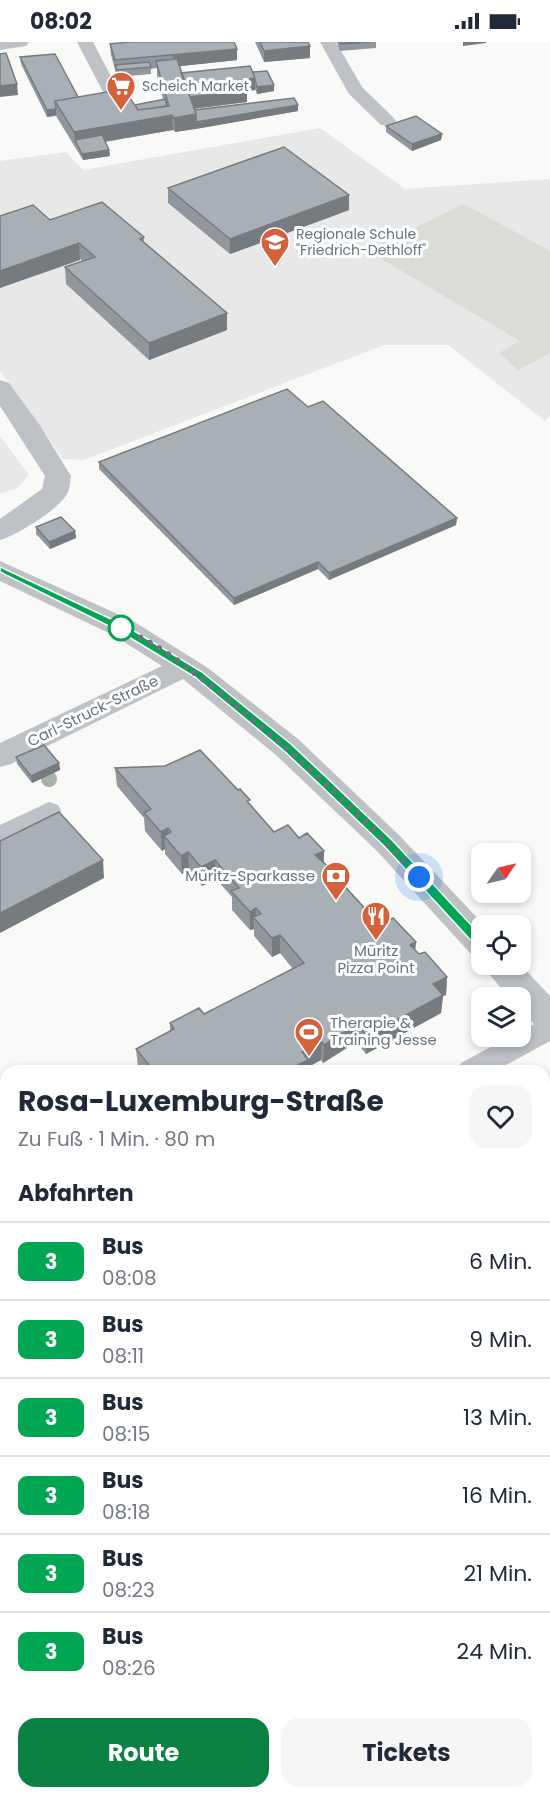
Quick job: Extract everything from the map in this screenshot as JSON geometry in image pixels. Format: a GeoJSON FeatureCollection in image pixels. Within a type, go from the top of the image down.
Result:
{"type":"FeatureCollection","features":[{"type":"Feature","properties":{"kind":"street"},"geometry":{"type":"LineString","coordinates":[[0,44],[19,42]]}},
{"type":"Feature","properties":{"kind":"street"},"geometry":{"type":"LineString","coordinates":[[0,388],[26,424],[58,476],[55,492],[38,507],[0,531]]}},
{"type":"Feature","properties":{"kind":"street"},"geometry":{"type":"LineString","coordinates":[[0,570],[123,628],[186,666],[287,747],[388,843],[471,932]]}},
{"type":"Feature","properties":{"kind":"street","name":"Carl-Struck-Straße"},"geometry":{"type":"LineString","coordinates":[[0,756],[186,666]]}},
{"type":"Feature","properties":{"kind":"street"},"geometry":{"type":"LineString","coordinates":[[510,975],[550,1018]]}},
{"type":"Feature","properties":{"kind":"lane"},"geometry":{"type":"LineString","coordinates":[[85,42],[116,101]]}},
{"type":"Feature","properties":{"kind":"lane"},"geometry":{"type":"LineString","coordinates":[[328,42],[355,90],[387,121]]}},
{"type":"Feature","properties":{"kind":"lane"},"geometry":{"type":"LineString","coordinates":[[0,836],[49,811]]}},
{"type":"Feature","properties":{"kind":"lane"},"geometry":{"type":"LineString","coordinates":[[482,1065],[550,1028]]}},
{"type":"Feature","properties":{"kind":"shaded area","name":"Regionale Schule \"Friedrich-Dethloff\""},"geometry":{"type":"Polygon","coordinates":[[[320,128],[405,189],[550,179],[550,415],[545,421],[448,345],[384,345],[84,460],[63,459],[0,371],[0,161],[66,152],[83,170],[320,128]]]}},
{"type":"Feature","properties":{"kind":"shaded area"},"geometry":{"type":"Polygon","coordinates":[[[464,204],[550,251],[550,353],[518,370],[499,353],[520,341],[368,251],[464,204]]]}},
{"type":"Feature","properties":{"kind":"shaded area"},"geometry":{"type":"Polygon","coordinates":[[[0,436],[29,475],[17,488],[0,494],[0,436]]]}},
{"type":"Feature","properties":{"kind":"building"},"geometry":{"type":"Polygon","coordinates":[[[234,42],[237,49],[115,60],[110,44],[234,42]]]}},
{"type":"Feature","properties":{"kind":"building"},"geometry":{"type":"Polygon","coordinates":[[[260,42],[308,42],[310,46],[264,51],[260,42]]]}},
{"type":"Feature","properties":{"kind":"building"},"geometry":{"type":"Polygon","coordinates":[[[340,42],[370,42],[341,44],[340,42]]]}},
{"type":"Feature","properties":{"kind":"building"},"geometry":{"type":"Polygon","coordinates":[[[6,53],[17,84],[0,86],[0,54],[6,53]]]}},
{"type":"Feature","properties":{"kind":"building"},"geometry":{"type":"Polygon","coordinates":[[[55,54],[78,97],[55,101],[56,109],[47,110],[20,57],[55,54]]]}},
{"type":"Feature","properties":{"kind":"building"},"geometry":{"type":"Polygon","coordinates":[[[177,59],[196,114],[174,118],[172,115],[74,132],[55,101],[124,89],[138,110],[169,106],[156,61],[177,59]]]}},
{"type":"Feature","properties":{"kind":"building"},"geometry":{"type":"Polygon","coordinates":[[[149,62],[151,67],[117,70],[115,65],[149,62]]]}},
{"type":"Feature","properties":{"kind":"building"},"geometry":{"type":"Polygon","coordinates":[[[250,66],[255,78],[242,80],[247,90],[190,97],[181,73],[250,66]]]}},
{"type":"Feature","properties":{"kind":"building"},"geometry":{"type":"Polygon","coordinates":[[[267,71],[274,85],[257,87],[253,72],[267,71]]]}},
{"type":"Feature","properties":{"kind":"building"},"geometry":{"type":"Polygon","coordinates":[[[294,98],[298,105],[196,122],[195,110],[294,98]]]}},
{"type":"Feature","properties":{"kind":"building"},"geometry":{"type":"Polygon","coordinates":[[[165,99],[167,106],[138,110],[135,105],[165,99]]]}},
{"type":"Feature","properties":{"kind":"building"},"geometry":{"type":"Polygon","coordinates":[[[416,116],[442,134],[412,144],[386,126],[416,116]]]}},
{"type":"Feature","properties":{"kind":"building"},"geometry":{"type":"Polygon","coordinates":[[[102,135],[109,150],[82,154],[75,140],[102,135]]]}},
{"type":"Feature","properties":{"kind":"building"},"geometry":{"type":"Polygon","coordinates":[[[284,147],[349,195],[230,239],[168,188],[284,147]]]}},
{"type":"Feature","properties":{"kind":"building"},"geometry":{"type":"Polygon","coordinates":[[[102,202],[144,237],[140,239],[227,313],[149,343],[65,267],[95,257],[79,243],[0,271],[0,216],[33,205],[50,220],[102,202]]]}},
{"type":"Feature","properties":{"kind":"building"},"geometry":{"type":"Polygon","coordinates":[[[287,389],[308,407],[323,401],[457,518],[329,573],[318,562],[234,598],[99,462],[287,389]]]}},
{"type":"Feature","properties":{"kind":"building"},"geometry":{"type":"Polygon","coordinates":[[[61,517],[75,531],[49,542],[36,527],[61,517]]]}},
{"type":"Feature","properties":{"kind":"building"},"geometry":{"type":"Polygon","coordinates":[[[44,745],[59,763],[31,776],[16,757],[44,745]]]}},
{"type":"Feature","properties":{"kind":"building"},"geometry":{"type":"Polygon","coordinates":[[[200,750],[250,800],[247,801],[274,832],[288,825],[299,838],[307,833],[324,851],[315,855],[341,878],[338,879],[380,925],[393,918],[416,942],[410,945],[419,954],[425,952],[447,977],[433,984],[443,995],[367,1036],[357,1024],[324,1045],[322,1042],[302,1052],[308,1060],[298,1065],[149,1065],[136,1049],[174,1029],[170,1023],[199,1008],[204,1014],[304,963],[280,935],[272,938],[253,917],[261,914],[256,908],[250,912],[231,891],[239,888],[215,860],[201,867],[188,852],[181,856],[164,836],[171,832],[168,828],[161,832],[144,813],[151,809],[115,768],[165,766],[200,750]]]}},
{"type":"Feature","properties":{"kind":"building"},"geometry":{"type":"Polygon","coordinates":[[[59,812],[103,860],[0,913],[0,841],[59,812]]]}},
{"type":"Feature","properties":{"kind":"bus line","name":"3"},"geometry":{"type":"LineString","coordinates":[[0,570],[123,628],[198,675],[287,747],[321,779],[388,843],[471,932]]}},
{"type":"Feature","properties":{"kind":"place","name":"Scheich Market"},"geometry":{"type":"Point","coordinates":[121,112]}},
{"type":"Feature","properties":{"kind":"place","name":"Regionale Schule \"Friedrich-Dethloff\""},"geometry":{"type":"Point","coordinates":[275,268]}},
{"type":"Feature","properties":{"kind":"place","name":"Müritz-Sparkasse"},"geometry":{"type":"Point","coordinates":[336,902]}},
{"type":"Feature","properties":{"kind":"place","name":"Müritz Pizza Point"},"geometry":{"type":"Point","coordinates":[376,942]}},
{"type":"Feature","properties":{"kind":"place","name":"Therapie & Training Jesse"},"geometry":{"type":"Point","coordinates":[309,1058]}},
{"type":"Feature","properties":{"kind":"route"},"geometry":{"type":"LineString","coordinates":[[121,628],[186,666],[287,747],[388,843],[419,877]]}}]}
